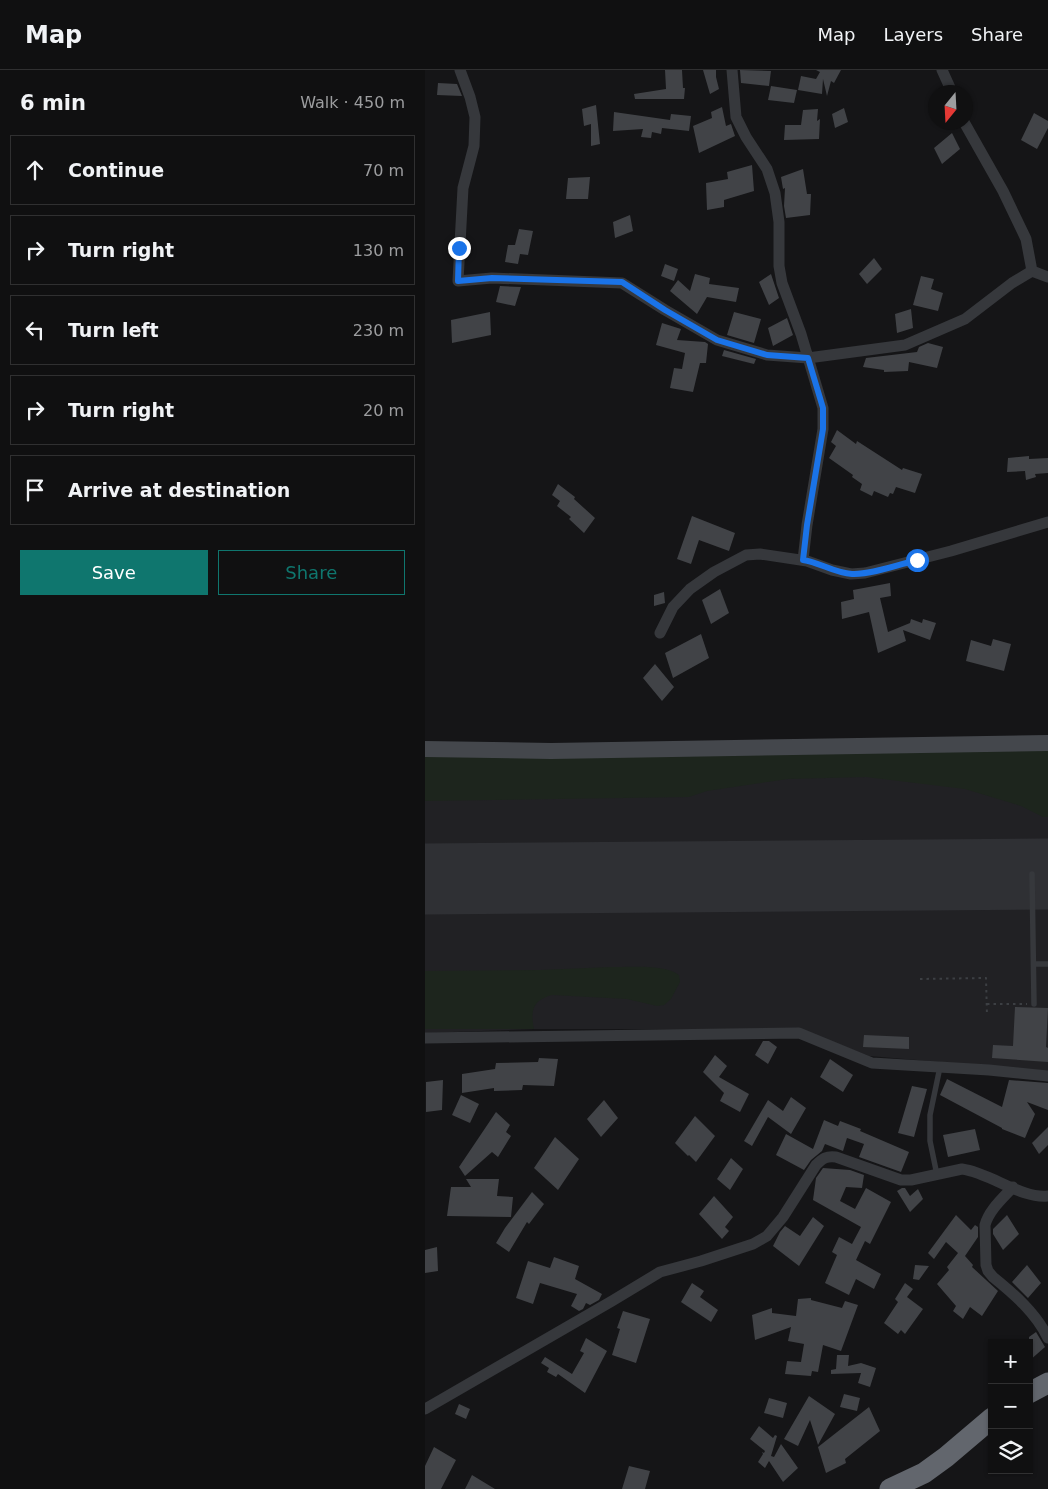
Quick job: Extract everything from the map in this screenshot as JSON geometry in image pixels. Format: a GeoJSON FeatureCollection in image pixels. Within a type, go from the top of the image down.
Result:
{"type":"FeatureCollection","features":[{"type":"Feature","properties":{"kind":"highway"},"geometry":{"type":"LineString","coordinates":[[1033,1389],[1048,1383]]}},
{"type":"Feature","properties":{"kind":"highway"},"geometry":{"type":"LineString","coordinates":[[891,1489],[924,1473],[988,1421]]}},
{"type":"Feature","properties":{"kind":"street"},"geometry":{"type":"LineString","coordinates":[[460,70],[475,117],[474,146],[463,188],[458,281],[492,278],[622,282],[717,340],[767,355],[808,358],[905,345],[965,319],[1032,271]]}},
{"type":"Feature","properties":{"kind":"street"},"geometry":{"type":"LineString","coordinates":[[732,70],[735,117],[767,170],[775,193],[779,222],[779,266],[782,283],[801,334],[823,408],[823,429],[803,560]]}},
{"type":"Feature","properties":{"kind":"street"},"geometry":{"type":"LineString","coordinates":[[942,70],[949,85]]}},
{"type":"Feature","properties":{"kind":"street"},"geometry":{"type":"LineString","coordinates":[[969,130],[1003,191],[1026,239],[1032,271]]}},
{"type":"Feature","properties":{"kind":"street"},"geometry":{"type":"LineString","coordinates":[[1032,271],[1048,277]]}},
{"type":"Feature","properties":{"kind":"street"},"geometry":{"type":"LineString","coordinates":[[660,633],[673,607],[690,589],[714,572],[746,554],[803,560],[851,574],[865,573],[951,551],[1048,522]]}},
{"type":"Feature","properties":{"kind":"street"},"geometry":{"type":"LineString","coordinates":[[425,749],[551,751],[1048,743]]}},
{"type":"Feature","properties":{"kind":"street"},"geometry":{"type":"LineString","coordinates":[[425,1038],[799,1033],[872,1063],[1048,1076]]}},
{"type":"Feature","properties":{"kind":"street"},"geometry":{"type":"LineString","coordinates":[[425,1409],[660,1272],[753,1244],[767,1236],[783,1218],[815,1165],[828,1156],[836,1157],[901,1180],[911,1180],[962,1169],[968,1170],[1028,1194],[1039,1197],[1048,1196]]}},
{"type":"Feature","properties":{"kind":"street"},"geometry":{"type":"LineString","coordinates":[[1013,1187],[991,1212],[985,1225],[986,1265],[993,1277],[1031,1312],[1043,1327],[1048,1338]]}},
{"type":"Feature","properties":{"kind":"street"},"geometry":{"type":"LineString","coordinates":[[1033,1387],[1048,1373]]}},
{"type":"Feature","properties":{"kind":"lane"},"geometry":{"type":"LineString","coordinates":[[1032,874],[1034,1004]]}},
{"type":"Feature","properties":{"kind":"lane"},"geometry":{"type":"LineString","coordinates":[[1034,964],[1048,964]]}},
{"type":"Feature","properties":{"kind":"lane"},"geometry":{"type":"LineString","coordinates":[[937,1175],[930,1141],[930,1115],[940,1067]]}},
{"type":"Feature","properties":{"kind":"path"},"geometry":{"type":"LineString","coordinates":[[920,979],[986,978],[987,1016]]}},
{"type":"Feature","properties":{"kind":"path"},"geometry":{"type":"LineString","coordinates":[[987,1004],[1034,1004]]}},
{"type":"Feature","properties":{"kind":"shaded area"},"geometry":{"type":"Polygon","coordinates":[[[1048,749],[1048,1071],[869,1056],[800,1029],[534,1029],[425,1033],[425,753],[1048,749]]]}},
{"type":"Feature","properties":{"kind":"shaded area"},"geometry":{"type":"Polygon","coordinates":[[[1048,749],[1048,817],[1043,817],[1021,806],[965,789],[866,777],[788,779],[707,791],[689,797],[425,801],[425,753],[1048,749]]]}},
{"type":"Feature","properties":{"kind":"shaded area"},"geometry":{"type":"Polygon","coordinates":[[[611,967],[665,969],[679,975],[680,982],[671,999],[664,1005],[657,1006],[627,999],[552,995],[541,1000],[534,1007],[532,1016],[534,1029],[425,1029],[425,971],[611,967]]]}},
{"type":"Feature","properties":{"kind":"building"},"geometry":{"type":"Polygon","coordinates":[[[665,70],[682,70],[683,88],[685,88],[684,99],[635,99],[634,94],[666,89],[665,70]]]}},
{"type":"Feature","properties":{"kind":"building"},"geometry":{"type":"Polygon","coordinates":[[[703,70],[716,70],[719,89],[710,94],[703,70]]]}},
{"type":"Feature","properties":{"kind":"building"},"geometry":{"type":"Polygon","coordinates":[[[740,70],[771,71],[769,86],[741,83],[740,70]]]}},
{"type":"Feature","properties":{"kind":"building"},"geometry":{"type":"Polygon","coordinates":[[[816,70],[841,70],[834,83],[831,81],[827,96],[823,79],[822,94],[798,90],[801,76],[816,79],[820,72],[816,70]]]}},
{"type":"Feature","properties":{"kind":"building"},"geometry":{"type":"Polygon","coordinates":[[[438,83],[457,84],[462,96],[437,95],[438,83]]]}},
{"type":"Feature","properties":{"kind":"building"},"geometry":{"type":"Polygon","coordinates":[[[771,86],[797,90],[794,103],[768,100],[771,86]]]}},
{"type":"Feature","properties":{"kind":"building"},"geometry":{"type":"Polygon","coordinates":[[[596,105],[600,144],[591,146],[591,124],[584,126],[582,109],[596,105]]]}},
{"type":"Feature","properties":{"kind":"building"},"geometry":{"type":"Polygon","coordinates":[[[722,107],[726,126],[731,124],[735,136],[699,153],[693,126],[712,118],[711,112],[722,107]]]}},
{"type":"Feature","properties":{"kind":"building"},"geometry":{"type":"Polygon","coordinates":[[[844,108],[848,122],[835,128],[832,114],[844,108]]]}},
{"type":"Feature","properties":{"kind":"building"},"geometry":{"type":"Polygon","coordinates":[[[818,109],[817,121],[820,119],[819,139],[784,140],[785,125],[801,125],[803,110],[818,109]]]}},
{"type":"Feature","properties":{"kind":"building"},"geometry":{"type":"Polygon","coordinates":[[[614,112],[670,120],[671,114],[691,116],[689,131],[662,128],[661,134],[652,132],[651,138],[641,137],[643,129],[613,131],[614,112]]]}},
{"type":"Feature","properties":{"kind":"building"},"geometry":{"type":"Polygon","coordinates":[[[1034,113],[1048,121],[1048,128],[1037,149],[1021,140],[1034,113]]]}},
{"type":"Feature","properties":{"kind":"building"},"geometry":{"type":"Polygon","coordinates":[[[952,133],[960,149],[942,164],[934,148],[952,133]]]}},
{"type":"Feature","properties":{"kind":"building"},"geometry":{"type":"Polygon","coordinates":[[[752,165],[754,191],[724,200],[724,207],[707,210],[706,183],[728,179],[727,172],[752,165]]]}},
{"type":"Feature","properties":{"kind":"building"},"geometry":{"type":"Polygon","coordinates":[[[803,169],[807,194],[811,194],[810,215],[786,218],[784,206],[785,188],[783,189],[781,177],[803,169]]]}},
{"type":"Feature","properties":{"kind":"building"},"geometry":{"type":"Polygon","coordinates":[[[590,177],[588,199],[566,199],[568,178],[590,177]]]}},
{"type":"Feature","properties":{"kind":"building"},"geometry":{"type":"Polygon","coordinates":[[[630,215],[633,231],[615,238],[613,222],[630,215]]]}},
{"type":"Feature","properties":{"kind":"building"},"geometry":{"type":"Polygon","coordinates":[[[519,229],[533,231],[528,255],[520,254],[518,264],[505,262],[508,245],[515,245],[519,229]]]}},
{"type":"Feature","properties":{"kind":"building"},"geometry":{"type":"Polygon","coordinates":[[[874,258],[882,269],[867,284],[859,274],[874,258]]]}},
{"type":"Feature","properties":{"kind":"building"},"geometry":{"type":"Polygon","coordinates":[[[665,264],[678,269],[674,281],[661,276],[665,264]]]}},
{"type":"Feature","properties":{"kind":"building"},"geometry":{"type":"Polygon","coordinates":[[[695,274],[710,278],[709,284],[739,288],[736,302],[707,297],[697,314],[670,291],[678,280],[690,291],[695,274]]]}},
{"type":"Feature","properties":{"kind":"building"},"geometry":{"type":"Polygon","coordinates":[[[771,274],[779,298],[769,305],[759,282],[771,274]]]}},
{"type":"Feature","properties":{"kind":"building"},"geometry":{"type":"Polygon","coordinates":[[[921,276],[934,279],[931,289],[943,293],[938,311],[913,305],[921,276]]]}},
{"type":"Feature","properties":{"kind":"building"},"geometry":{"type":"Polygon","coordinates":[[[500,286],[521,287],[515,306],[496,302],[500,286]]]}},
{"type":"Feature","properties":{"kind":"building"},"geometry":{"type":"Polygon","coordinates":[[[911,309],[913,328],[897,333],[895,314],[911,309]]]}},
{"type":"Feature","properties":{"kind":"building"},"geometry":{"type":"Polygon","coordinates":[[[490,312],[491,335],[452,343],[451,320],[490,312]]]}},
{"type":"Feature","properties":{"kind":"building"},"geometry":{"type":"Polygon","coordinates":[[[734,312],[761,319],[754,343],[727,335],[734,312]]]}},
{"type":"Feature","properties":{"kind":"building"},"geometry":{"type":"Polygon","coordinates":[[[787,318],[793,335],[773,346],[768,328],[787,318]]]}},
{"type":"Feature","properties":{"kind":"building"},"geometry":{"type":"Polygon","coordinates":[[[662,323],[681,329],[677,340],[705,342],[708,344],[706,363],[700,363],[693,392],[670,388],[674,368],[682,369],[685,353],[656,345],[662,323]]]}},
{"type":"Feature","properties":{"kind":"building"},"geometry":{"type":"Polygon","coordinates":[[[928,343],[943,347],[937,368],[909,362],[908,371],[884,372],[884,370],[863,367],[866,358],[917,352],[919,347],[928,343]]]}},
{"type":"Feature","properties":{"kind":"building"},"geometry":{"type":"Polygon","coordinates":[[[724,350],[756,359],[754,364],[722,356],[724,350]]]}},
{"type":"Feature","properties":{"kind":"building"},"geometry":{"type":"Polygon","coordinates":[[[837,430],[856,444],[857,441],[902,470],[903,468],[922,474],[915,493],[896,487],[893,494],[890,493],[888,497],[874,491],[872,496],[860,490],[862,484],[829,458],[836,446],[831,442],[837,430]]]}},
{"type":"Feature","properties":{"kind":"building"},"geometry":{"type":"Polygon","coordinates":[[[1029,456],[1029,459],[1048,458],[1048,473],[1035,474],[1036,477],[1026,480],[1025,471],[1007,472],[1008,458],[1029,456]]]}},
{"type":"Feature","properties":{"kind":"building"},"geometry":{"type":"Polygon","coordinates":[[[558,484],[575,497],[574,499],[595,518],[584,533],[569,519],[571,517],[557,506],[560,501],[552,495],[558,484]]]}},
{"type":"Feature","properties":{"kind":"building"},"geometry":{"type":"Polygon","coordinates":[[[692,516],[735,533],[729,551],[699,540],[691,564],[677,559],[692,516]]]}},
{"type":"Feature","properties":{"kind":"building"},"geometry":{"type":"Polygon","coordinates":[[[890,583],[891,596],[880,598],[888,632],[910,623],[911,619],[922,623],[923,619],[936,623],[930,640],[903,630],[906,641],[878,653],[869,612],[842,619],[841,602],[854,599],[853,590],[890,583]]]}},
{"type":"Feature","properties":{"kind":"building"},"geometry":{"type":"Polygon","coordinates":[[[720,589],[729,613],[711,624],[702,600],[720,589]]]}},
{"type":"Feature","properties":{"kind":"building"},"geometry":{"type":"Polygon","coordinates":[[[664,592],[665,603],[654,606],[654,595],[664,592]]]}},
{"type":"Feature","properties":{"kind":"building"},"geometry":{"type":"Polygon","coordinates":[[[701,634],[709,658],[673,678],[665,653],[701,634]]]}},
{"type":"Feature","properties":{"kind":"building"},"geometry":{"type":"Polygon","coordinates":[[[993,639],[1011,644],[1004,671],[966,661],[971,640],[991,646],[993,639]]]}},
{"type":"Feature","properties":{"kind":"building"},"geometry":{"type":"Polygon","coordinates":[[[655,664],[674,687],[662,701],[643,678],[655,664]]]}},
{"type":"Feature","properties":{"kind":"building"},"geometry":{"type":"Polygon","coordinates":[[[1015,1007],[1048,1008],[1046,1047],[1048,1048],[1048,1062],[992,1058],[993,1045],[1013,1046],[1015,1007]]]}},
{"type":"Feature","properties":{"kind":"building"},"geometry":{"type":"Polygon","coordinates":[[[864,1035],[909,1037],[909,1049],[863,1047],[864,1035]]]}},
{"type":"Feature","properties":{"kind":"building"},"geometry":{"type":"Polygon","coordinates":[[[763,1041],[769,1041],[777,1047],[768,1064],[755,1055],[763,1041]]]}},
{"type":"Feature","properties":{"kind":"building"},"geometry":{"type":"Polygon","coordinates":[[[715,1055],[727,1066],[719,1077],[749,1094],[740,1112],[720,1101],[724,1093],[703,1072],[715,1055]]]}},
{"type":"Feature","properties":{"kind":"building"},"geometry":{"type":"Polygon","coordinates":[[[539,1058],[558,1059],[554,1086],[523,1085],[522,1090],[494,1091],[494,1088],[462,1093],[462,1074],[495,1069],[496,1063],[538,1062],[539,1058]]]}},
{"type":"Feature","properties":{"kind":"building"},"geometry":{"type":"Polygon","coordinates":[[[830,1059],[853,1075],[843,1092],[820,1077],[830,1059]]]}},
{"type":"Feature","properties":{"kind":"building"},"geometry":{"type":"Polygon","coordinates":[[[947,1079],[1002,1107],[1009,1080],[1048,1083],[1048,1110],[1027,1102],[1035,1114],[1025,1138],[1002,1129],[940,1095],[947,1079]]]}},
{"type":"Feature","properties":{"kind":"building"},"geometry":{"type":"Polygon","coordinates":[[[443,1080],[442,1110],[426,1112],[426,1082],[443,1080]]]}},
{"type":"Feature","properties":{"kind":"building"},"geometry":{"type":"Polygon","coordinates":[[[912,1086],[927,1089],[914,1137],[898,1133],[912,1086]]]}},
{"type":"Feature","properties":{"kind":"building"},"geometry":{"type":"Polygon","coordinates":[[[461,1095],[479,1104],[470,1123],[452,1115],[461,1095]]]}},
{"type":"Feature","properties":{"kind":"building"},"geometry":{"type":"Polygon","coordinates":[[[791,1097],[806,1108],[791,1134],[768,1117],[752,1146],[744,1141],[768,1100],[783,1111],[791,1097]]]}},
{"type":"Feature","properties":{"kind":"building"},"geometry":{"type":"Polygon","coordinates":[[[604,1100],[618,1118],[601,1137],[587,1119],[604,1100]]]}},
{"type":"Feature","properties":{"kind":"building"},"geometry":{"type":"Polygon","coordinates":[[[496,1112],[510,1125],[506,1132],[511,1136],[498,1157],[492,1152],[465,1176],[459,1167],[496,1112]]]}},
{"type":"Feature","properties":{"kind":"building"},"geometry":{"type":"Polygon","coordinates":[[[695,1116],[715,1136],[696,1162],[675,1143],[695,1116]]]}},
{"type":"Feature","properties":{"kind":"building"},"geometry":{"type":"Polygon","coordinates":[[[824,1120],[838,1126],[840,1121],[909,1152],[901,1172],[859,1157],[864,1144],[847,1138],[843,1151],[825,1144],[822,1151],[811,1160],[804,1170],[776,1155],[786,1134],[813,1149],[824,1120]]]}},
{"type":"Feature","properties":{"kind":"building"},"geometry":{"type":"Polygon","coordinates":[[[1048,1127],[1048,1145],[1039,1154],[1032,1143],[1048,1127]]]}},
{"type":"Feature","properties":{"kind":"building"},"geometry":{"type":"Polygon","coordinates":[[[975,1129],[980,1150],[948,1157],[943,1135],[975,1129]]]}},
{"type":"Feature","properties":{"kind":"building"},"geometry":{"type":"Polygon","coordinates":[[[555,1137],[579,1159],[558,1190],[534,1168],[555,1137]]]}},
{"type":"Feature","properties":{"kind":"building"},"geometry":{"type":"Polygon","coordinates":[[[731,1158],[743,1169],[730,1190],[717,1179],[731,1158]]]}},
{"type":"Feature","properties":{"kind":"building"},"geometry":{"type":"Polygon","coordinates":[[[823,1168],[850,1170],[864,1175],[862,1188],[846,1187],[840,1201],[855,1209],[866,1188],[891,1202],[870,1244],[865,1241],[856,1260],[881,1274],[874,1289],[856,1279],[849,1295],[825,1283],[837,1255],[832,1252],[839,1237],[852,1244],[861,1227],[813,1200],[816,1178],[823,1168]]]}},
{"type":"Feature","properties":{"kind":"building"},"geometry":{"type":"Polygon","coordinates":[[[466,1179],[499,1179],[497,1196],[513,1197],[511,1217],[447,1216],[451,1187],[471,1187],[466,1179]]]}},
{"type":"Feature","properties":{"kind":"building"},"geometry":{"type":"Polygon","coordinates":[[[905,1188],[910,1196],[918,1189],[923,1199],[910,1212],[897,1191],[905,1188]]]}},
{"type":"Feature","properties":{"kind":"building"},"geometry":{"type":"Polygon","coordinates":[[[532,1192],[544,1204],[529,1224],[527,1222],[509,1252],[496,1243],[532,1192]]]}},
{"type":"Feature","properties":{"kind":"building"},"geometry":{"type":"Polygon","coordinates":[[[714,1196],[733,1217],[725,1227],[729,1231],[722,1239],[699,1214],[714,1196]]]}},
{"type":"Feature","properties":{"kind":"building"},"geometry":{"type":"Polygon","coordinates":[[[956,1215],[971,1230],[975,1225],[978,1227],[978,1237],[965,1256],[973,1265],[972,1267],[998,1291],[982,1316],[970,1307],[963,1319],[953,1311],[956,1306],[937,1284],[949,1270],[947,1267],[958,1253],[946,1242],[934,1259],[928,1253],[956,1215]]]}},
{"type":"Feature","properties":{"kind":"building"},"geometry":{"type":"Polygon","coordinates":[[[1007,1215],[1019,1234],[1003,1250],[993,1234],[993,1229],[1007,1215]]]}},
{"type":"Feature","properties":{"kind":"building"},"geometry":{"type":"Polygon","coordinates":[[[813,1217],[824,1226],[799,1266],[773,1246],[785,1226],[800,1236],[813,1217]]]}},
{"type":"Feature","properties":{"kind":"building"},"geometry":{"type":"Polygon","coordinates":[[[437,1247],[438,1271],[425,1273],[425,1250],[437,1247]]]}},
{"type":"Feature","properties":{"kind":"building"},"geometry":{"type":"Polygon","coordinates":[[[554,1257],[579,1266],[575,1279],[602,1294],[599,1300],[590,1305],[586,1303],[583,1309],[579,1311],[571,1306],[577,1294],[540,1283],[533,1304],[516,1298],[528,1261],[550,1268],[554,1257]]]}},
{"type":"Feature","properties":{"kind":"building"},"geometry":{"type":"Polygon","coordinates":[[[915,1265],[929,1266],[919,1280],[913,1279],[915,1265]]]}},
{"type":"Feature","properties":{"kind":"building"},"geometry":{"type":"Polygon","coordinates":[[[1027,1265],[1041,1283],[1028,1298],[1012,1282],[1027,1265]]]}},
{"type":"Feature","properties":{"kind":"building"},"geometry":{"type":"Polygon","coordinates":[[[692,1283],[704,1291],[700,1297],[718,1310],[711,1322],[681,1302],[692,1283]]]}},
{"type":"Feature","properties":{"kind":"building"},"geometry":{"type":"Polygon","coordinates":[[[905,1283],[913,1289],[907,1297],[923,1309],[905,1334],[901,1330],[898,1334],[884,1323],[898,1302],[895,1299],[905,1283]]]}},
{"type":"Feature","properties":{"kind":"building"},"geometry":{"type":"Polygon","coordinates":[[[811,1298],[811,1300],[842,1308],[845,1301],[858,1305],[841,1351],[823,1345],[818,1372],[812,1371],[811,1376],[785,1374],[787,1361],[801,1362],[804,1344],[788,1341],[791,1327],[755,1340],[752,1315],[772,1308],[772,1313],[796,1316],[798,1299],[811,1298]]]}},
{"type":"Feature","properties":{"kind":"building"},"geometry":{"type":"Polygon","coordinates":[[[623,1311],[650,1319],[636,1363],[612,1355],[620,1329],[617,1328],[623,1311]]]}},
{"type":"Feature","properties":{"kind":"building"},"geometry":{"type":"Polygon","coordinates":[[[1036,1332],[1045,1347],[1033,1358],[1033,1339],[1029,1339],[1036,1332]]]}},
{"type":"Feature","properties":{"kind":"building"},"geometry":{"type":"Polygon","coordinates":[[[586,1338],[607,1351],[585,1393],[558,1374],[556,1377],[547,1372],[549,1368],[541,1363],[545,1357],[572,1374],[584,1353],[580,1351],[586,1338]]]}},
{"type":"Feature","properties":{"kind":"building"},"geometry":{"type":"Polygon","coordinates":[[[837,1355],[849,1355],[848,1366],[861,1363],[876,1368],[870,1387],[858,1383],[861,1373],[831,1374],[831,1370],[836,1369],[837,1355]]]}},
{"type":"Feature","properties":{"kind":"building"},"geometry":{"type":"Polygon","coordinates":[[[844,1394],[860,1398],[857,1411],[840,1407],[844,1394]]]}},
{"type":"Feature","properties":{"kind":"building"},"geometry":{"type":"Polygon","coordinates":[[[809,1396],[835,1414],[818,1445],[810,1420],[798,1446],[784,1439],[809,1396]]]}},
{"type":"Feature","properties":{"kind":"building"},"geometry":{"type":"Polygon","coordinates":[[[769,1398],[787,1403],[783,1418],[764,1413],[769,1398]]]}},
{"type":"Feature","properties":{"kind":"building"},"geometry":{"type":"Polygon","coordinates":[[[459,1404],[470,1409],[466,1419],[455,1414],[459,1404]]]}},
{"type":"Feature","properties":{"kind":"building"},"geometry":{"type":"Polygon","coordinates":[[[869,1407],[880,1431],[845,1459],[846,1463],[826,1473],[818,1447],[869,1407]]]}},
{"type":"Feature","properties":{"kind":"building"},"geometry":{"type":"Polygon","coordinates":[[[759,1426],[773,1438],[775,1435],[777,1436],[771,1456],[774,1457],[781,1444],[798,1468],[783,1482],[769,1461],[765,1468],[758,1462],[763,1454],[762,1452],[764,1453],[765,1451],[750,1439],[759,1426]]]}},
{"type":"Feature","properties":{"kind":"building"},"geometry":{"type":"Polygon","coordinates":[[[434,1447],[456,1460],[441,1489],[425,1489],[425,1466],[434,1447]]]}},
{"type":"Feature","properties":{"kind":"building"},"geometry":{"type":"Polygon","coordinates":[[[629,1466],[650,1471],[645,1489],[622,1489],[629,1466]]]}},
{"type":"Feature","properties":{"kind":"building"},"geometry":{"type":"Polygon","coordinates":[[[472,1475],[495,1489],[465,1489],[472,1475]]]}},
{"type":"Feature","properties":{"kind":"runway"},"geometry":{"type":"LineString","coordinates":[[425,879],[1048,874]]}},
{"type":"Feature","properties":{"kind":"route"},"geometry":{"type":"LineString","coordinates":[[459,248],[458,281],[492,278],[622,282],[717,340],[767,355],[808,358],[823,408],[823,429],[803,560],[851,574],[865,573],[917,560]]}}]}
